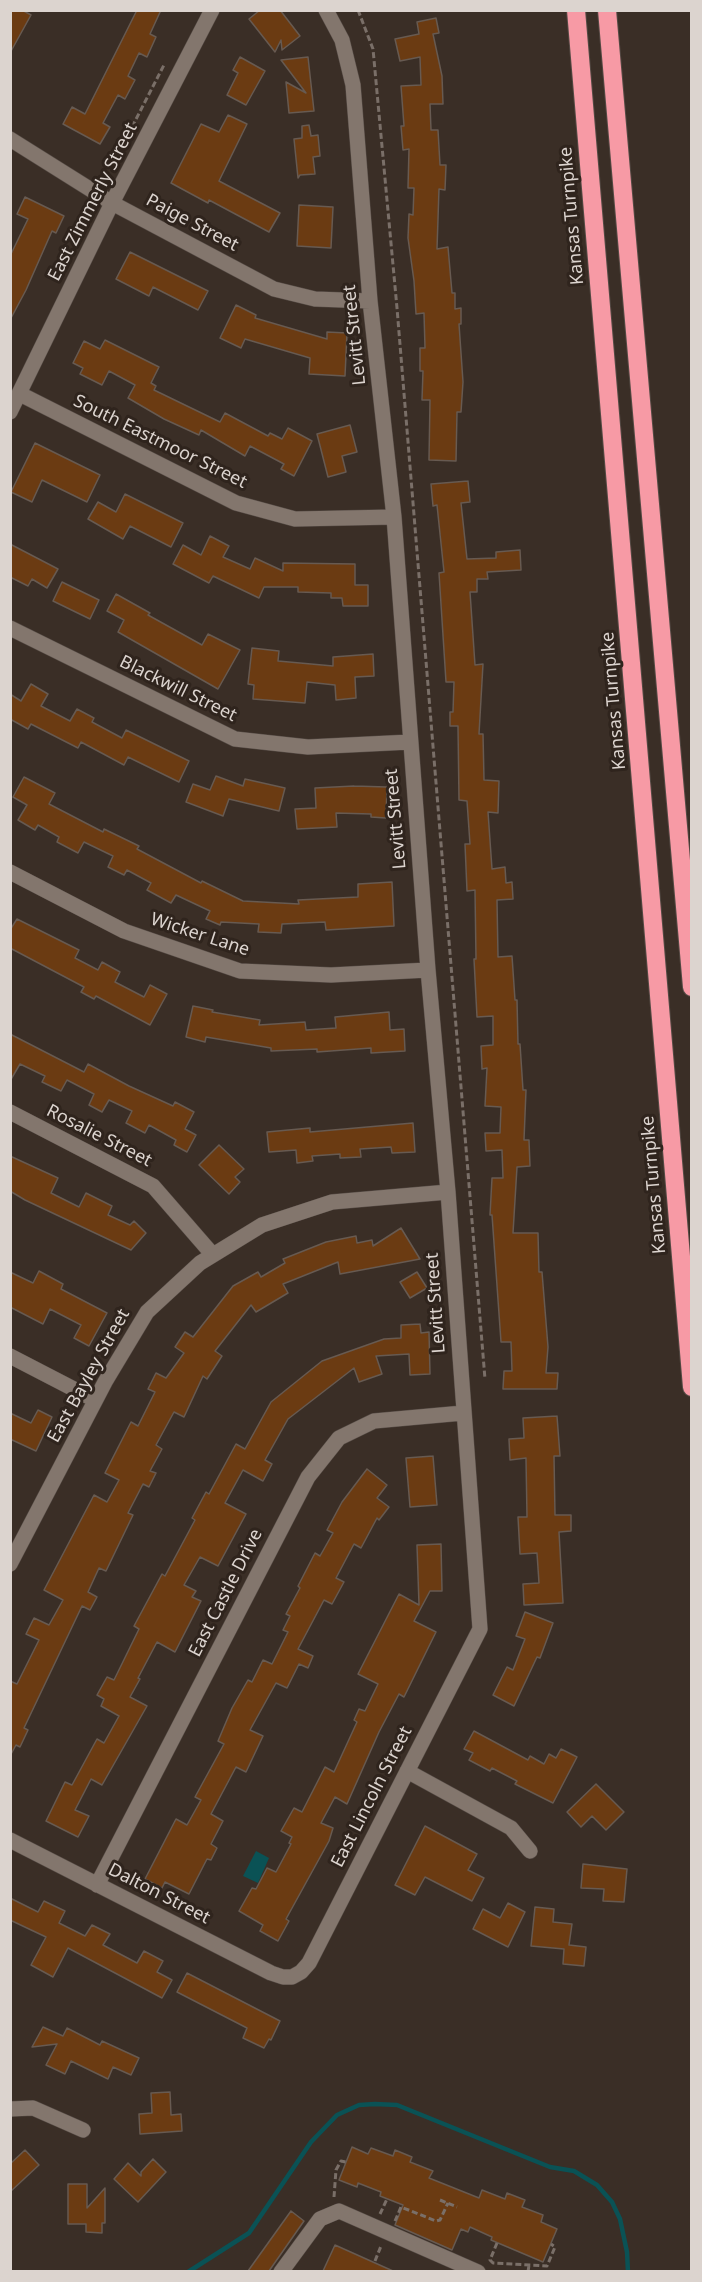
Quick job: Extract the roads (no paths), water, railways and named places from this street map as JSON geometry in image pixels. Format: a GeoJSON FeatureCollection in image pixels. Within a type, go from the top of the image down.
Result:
{"type":"FeatureCollection","features":[{"type":"Feature","properties":{"kind":"highway","name":"Kansas Turnpike"},"geometry":{"type":"LineString","coordinates":[[576,10],[692,1387]]}},
{"type":"Feature","properties":{"kind":"highway"},"geometry":{"type":"LineString","coordinates":[[607,10],[692,987]]}},
{"type":"Feature","properties":{"kind":"street","name":"East Zimmerly Street"},"geometry":{"type":"LineString","coordinates":[[10,412],[112,203],[212,10]]}},
{"type":"Feature","properties":{"kind":"street","name":"Levitt Street"},"geometry":{"type":"LineString","coordinates":[[326,10],[342,40],[353,85],[370,301],[394,517],[428,970],[448,1191],[480,1629]]}},
{"type":"Feature","properties":{"kind":"street","name":"Paige Street"},"geometry":{"type":"LineString","coordinates":[[10,139],[112,203],[274,289],[315,299],[370,301]]}},
{"type":"Feature","properties":{"kind":"street","name":"South Eastmoor Street"},"geometry":{"type":"LineString","coordinates":[[20,394],[236,503],[295,519],[394,517]]}},
{"type":"Feature","properties":{"kind":"street","name":"Blackwill Street"},"geometry":{"type":"LineString","coordinates":[[10,628],[235,739],[308,747],[410,742]]}},
{"type":"Feature","properties":{"kind":"street","name":"Wicker Lane"},"geometry":{"type":"LineString","coordinates":[[10,872],[124,931],[240,971],[331,975],[428,970]]}},
{"type":"Feature","properties":{"kind":"street","name":"Rosalie Street"},"geometry":{"type":"LineString","coordinates":[[10,1112],[153,1186],[213,1255]]}},
{"type":"Feature","properties":{"kind":"street","name":"East Bayley Street"},"geometry":{"type":"LineString","coordinates":[[10,1564],[95,1400],[147,1312],[200,1263],[262,1225],[332,1202],[448,1191]]}},
{"type":"Feature","properties":{"kind":"street"},"geometry":{"type":"LineString","coordinates":[[10,1356],[95,1400]]}},
{"type":"Feature","properties":{"kind":"street","name":"East Castle Drive"},"geometry":{"type":"LineString","coordinates":[[97,1885],[308,1477],[339,1438],[374,1421],[463,1413]]}},
{"type":"Feature","properties":{"kind":"street","name":"East Lincoln Street"},"geometry":{"type":"LineString","coordinates":[[292,1977],[301,1972],[309,1963],[480,1629]]}},
{"type":"Feature","properties":{"kind":"street"},"geometry":{"type":"LineString","coordinates":[[407,1771],[511,1828],[530,1851]]}},
{"type":"Feature","properties":{"kind":"street","name":"Dalton Street"},"geometry":{"type":"LineString","coordinates":[[10,1840],[271,1973],[292,1977]]}},
{"type":"Feature","properties":{"kind":"street"},"geometry":{"type":"LineString","coordinates":[[10,2109],[33,2109],[83,2130]]}},
{"type":"Feature","properties":{"kind":"street"},"geometry":{"type":"LineString","coordinates":[[281,2271],[320,2219],[339,2211],[478,2271]]}},
{"type":"Feature","properties":{"kind":"water"},"geometry":{"type":"Polygon","coordinates":[[[256,1851],[269,1858],[258,1883],[243,1876],[256,1851]]]}},
{"type":"Feature","properties":{"kind":"waterway"},"geometry":{"type":"LineString","coordinates":[[188,2272],[249,2233],[311,2142],[337,2115],[359,2105],[375,2104],[397,2105],[550,2167],[574,2171],[597,2185],[612,2202],[620,2219],[627,2252],[628,2272]]}}]}
